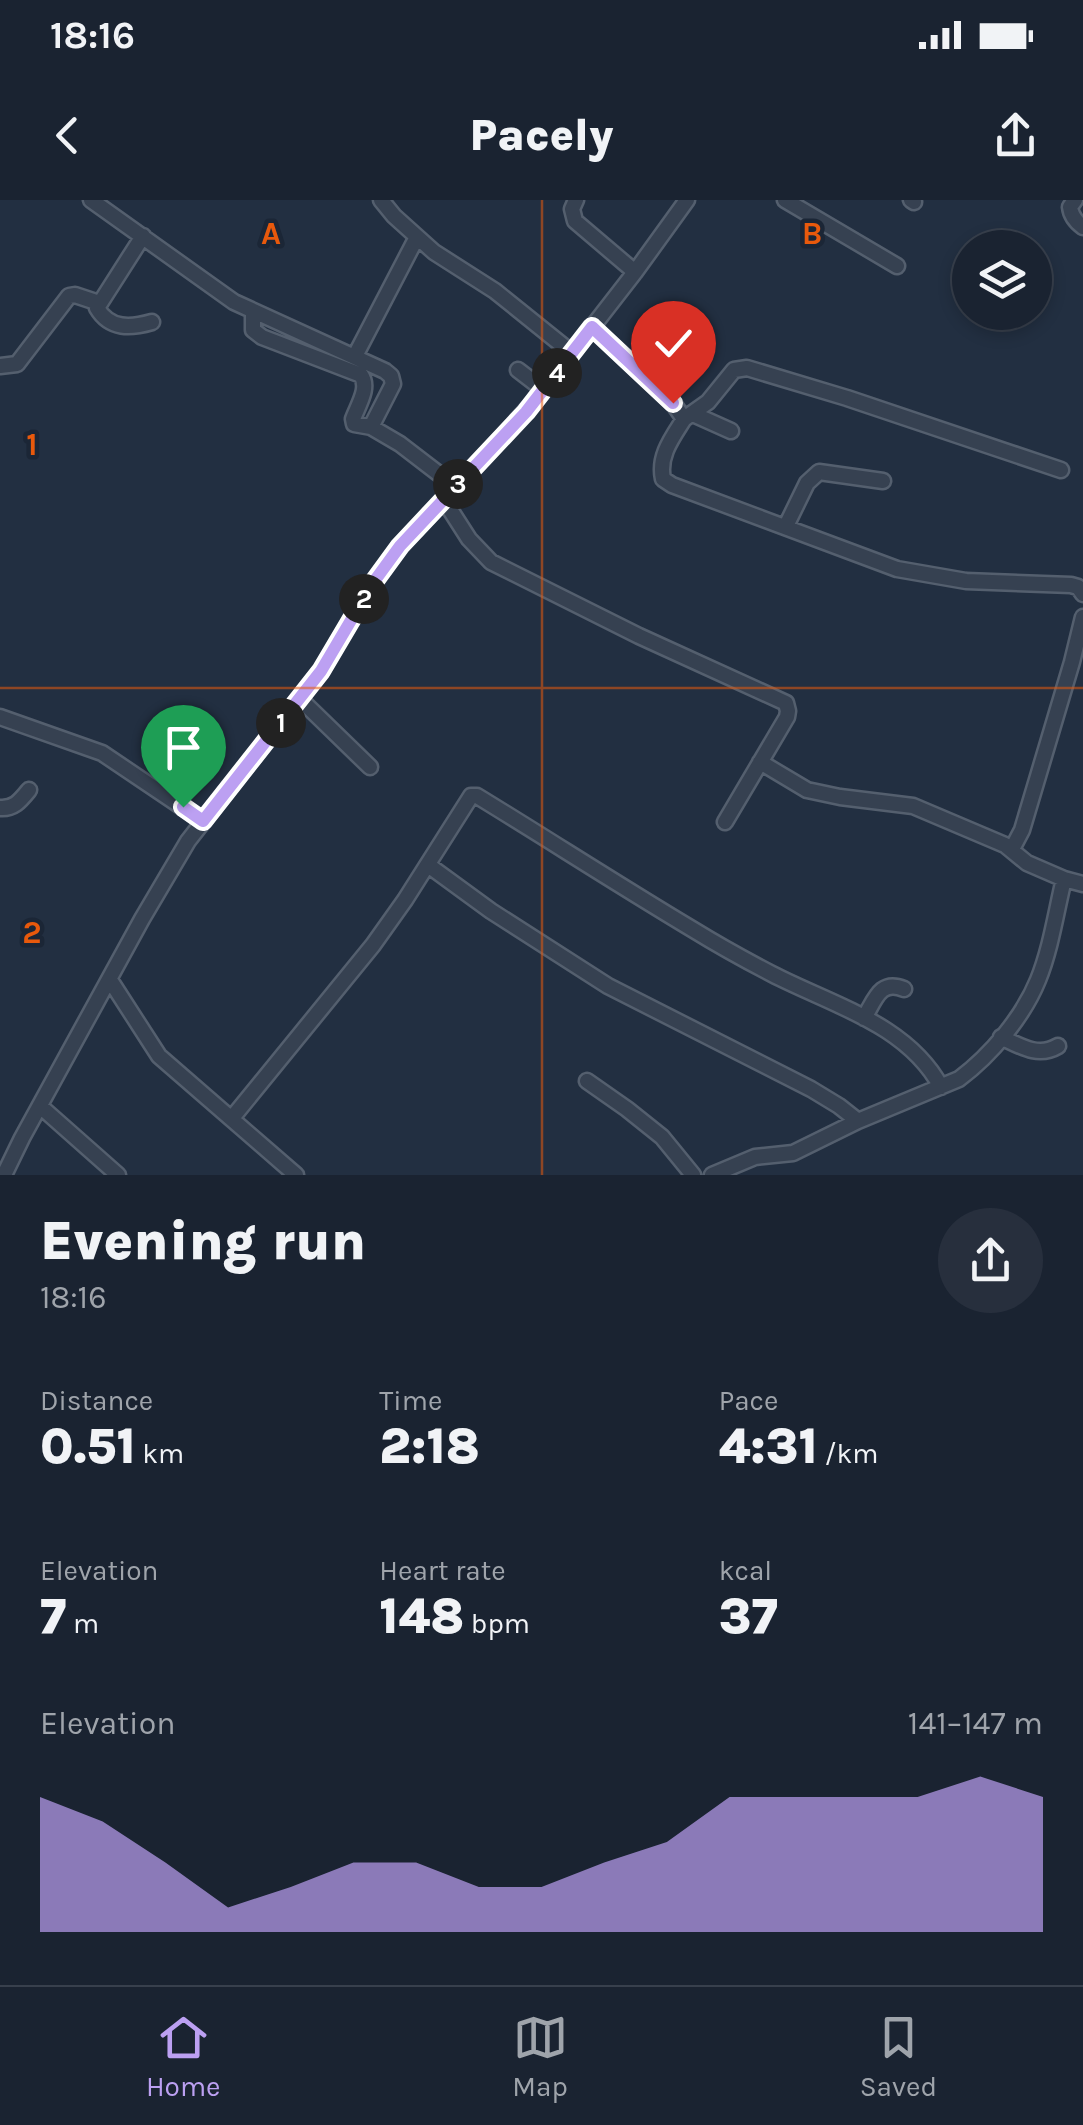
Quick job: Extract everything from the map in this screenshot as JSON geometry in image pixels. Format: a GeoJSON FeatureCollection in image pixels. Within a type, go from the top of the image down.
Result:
{"type":"FeatureCollection","features":[{"type":"Feature","properties":{"kind":"street"},"geometry":{"type":"LineString","coordinates":[[91,200],[252,312],[385,372],[392,380],[390,390],[371,428]]}},
{"type":"Feature","properties":{"kind":"street"},"geometry":{"type":"LineString","coordinates":[[381,200],[417,237],[495,290],[572,354]]}},
{"type":"Feature","properties":{"kind":"street"},"geometry":{"type":"LineString","coordinates":[[576,200],[572,209],[575,220],[635,272]]}},
{"type":"Feature","properties":{"kind":"street"},"geometry":{"type":"LineString","coordinates":[[4,1175],[182,851],[203,821],[329,660],[386,564],[544,390],[687,200]]}},
{"type":"Feature","properties":{"kind":"street"},"geometry":{"type":"LineString","coordinates":[[785,200],[897,266]]}},
{"type":"Feature","properties":{"kind":"street"},"geometry":{"type":"LineString","coordinates":[[1075,200],[1070,212],[1083,227]]}},
{"type":"Feature","properties":{"kind":"street"},"geometry":{"type":"LineString","coordinates":[[142,236],[97,308],[100,315],[115,325],[135,327],[152,322]]}},
{"type":"Feature","properties":{"kind":"street"},"geometry":{"type":"LineString","coordinates":[[355,356],[417,237]]}},
{"type":"Feature","properties":{"kind":"street"},"geometry":{"type":"LineString","coordinates":[[1,364],[17,364],[69,296],[99,303]]}},
{"type":"Feature","properties":{"kind":"street"},"geometry":{"type":"LineString","coordinates":[[252,312],[253,330],[262,337],[361,375],[365,385],[354,424],[371,428],[400,444],[456,486]]}},
{"type":"Feature","properties":{"kind":"street"},"geometry":{"type":"LineString","coordinates":[[592,327],[689,416],[732,431]]}},
{"type":"Feature","properties":{"kind":"street"},"geometry":{"type":"LineString","coordinates":[[1061,470],[746,368],[734,370],[708,402],[689,416],[661,464],[663,479],[684,490],[897,569],[966,581],[1071,586],[1078,587],[1083,594]]}},
{"type":"Feature","properties":{"kind":"street"},"geometry":{"type":"LineString","coordinates":[[518,370],[544,390]]}},
{"type":"Feature","properties":{"kind":"street"},"geometry":{"type":"LineString","coordinates":[[786,526],[807,483],[819,472],[882,481]]}},
{"type":"Feature","properties":{"kind":"street"},"geometry":{"type":"LineString","coordinates":[[444,500],[469,540],[491,562],[786,703],[786,718],[725,822]]}},
{"type":"Feature","properties":{"kind":"street"},"geometry":{"type":"LineString","coordinates":[[1012,849],[1022,830],[1078,664],[1083,617]]}},
{"type":"Feature","properties":{"kind":"street"},"geometry":{"type":"LineString","coordinates":[[300,699],[370,767]]}},
{"type":"Feature","properties":{"kind":"street"},"geometry":{"type":"LineString","coordinates":[[0,717],[102,753],[203,821]]}},
{"type":"Feature","properties":{"kind":"street"},"geometry":{"type":"LineString","coordinates":[[760,762],[808,790],[912,806],[1012,849],[1026,863],[1083,884]]}},
{"type":"Feature","properties":{"kind":"street"},"geometry":{"type":"LineString","coordinates":[[0,808],[11,808],[28,790]]}},
{"type":"Feature","properties":{"kind":"street"},"geometry":{"type":"LineString","coordinates":[[232,1118],[373,945],[471,796],[477,796],[690,928],[772,974],[864,1018],[913,1049],[941,1087]]}},
{"type":"Feature","properties":{"kind":"street"},"geometry":{"type":"LineString","coordinates":[[428,864],[507,922],[618,992],[811,1090],[858,1121]]}},
{"type":"Feature","properties":{"kind":"street"},"geometry":{"type":"LineString","coordinates":[[712,1175],[764,1155],[787,1155],[968,1072],[1001,1037],[1038,979],[1064,879]]}},
{"type":"Feature","properties":{"kind":"street"},"geometry":{"type":"LineString","coordinates":[[110,980],[159,1056],[296,1175]]}},
{"type":"Feature","properties":{"kind":"street"},"geometry":{"type":"LineString","coordinates":[[864,1018],[880,990],[892,986],[904,990]]}},
{"type":"Feature","properties":{"kind":"street"},"geometry":{"type":"LineString","coordinates":[[1001,1037],[1027,1050],[1052,1050],[1058,1046]]}},
{"type":"Feature","properties":{"kind":"street"},"geometry":{"type":"LineString","coordinates":[[586,1080],[662,1138],[692,1175]]}},
{"type":"Feature","properties":{"kind":"street"},"geometry":{"type":"LineString","coordinates":[[40,1106],[118,1175]]}},
{"type":"Feature","properties":{"kind":"street"},"geometry":{"type":"LineString","coordinates":[[742,1162],[757,1175]]}},
{"type":"Feature","properties":{"kind":"route"},"geometry":{"type":"LineString","coordinates":[[183,807],[203,821],[329,660],[373,583],[400,546],[526,412],[592,327],[673,403]]}}]}
